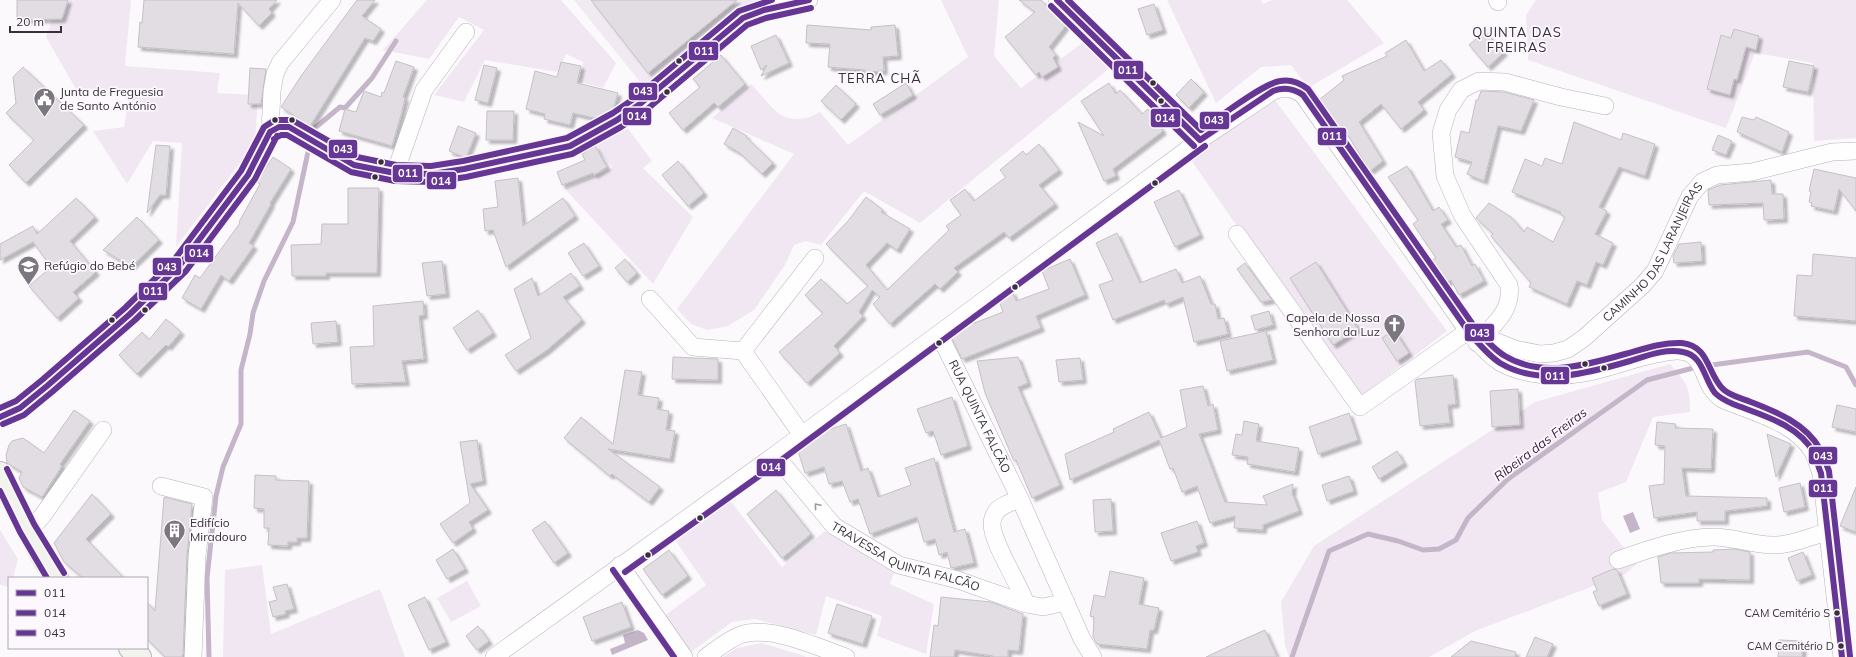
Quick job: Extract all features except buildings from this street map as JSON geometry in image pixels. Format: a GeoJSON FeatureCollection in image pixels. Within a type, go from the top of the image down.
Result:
{"type":"FeatureCollection","features":[{"type":"Feature","properties":{"kind":"street"},"geometry":{"type":"LineString","coordinates":[[0,417],[20,408],[48,386],[130,314],[180,265],[248,175],[270,132],[272,91],[275,74],[280,63],[332,0]]}},
{"type":"Feature","properties":{"kind":"street"},"geometry":{"type":"LineString","coordinates":[[270,132],[279,127],[289,127],[354,165],[395,174],[432,174],[464,169],[570,146],[617,120],[640,104],[743,18],[764,10],[809,0]]}},
{"type":"Feature","properties":{"kind":"street"},"geometry":{"type":"LineString","coordinates":[[1057,0],[1200,140]]}},
{"type":"Feature","properties":{"kind":"street"},"geometry":{"type":"LineString","coordinates":[[395,174],[424,90],[466,32]]}},
{"type":"Feature","properties":{"kind":"street"},"geometry":{"type":"LineString","coordinates":[[1237,234],[1360,407],[1476,337],[1504,313],[1509,302],[1509,285],[1462,215],[1445,176],[1441,133],[1448,110],[1462,90],[1479,81],[1505,82],[1561,97],[1605,106]]}},
{"type":"Feature","properties":{"kind":"street"},"geometry":{"type":"LineString","coordinates":[[494,657],[775,455],[1200,140],[1273,91],[1281,88],[1292,88],[1303,95],[1476,337],[1501,362],[1524,371],[1545,375],[1566,375],[1586,372],[1634,358],[1680,351],[1692,354],[1699,362],[1706,381],[1714,394],[1722,399],[1783,425],[1800,436],[1813,453],[1821,472],[1842,657]]}},
{"type":"Feature","properties":{"kind":"street","name":"CAMINHO DAS LARANJEIRAS"},"geometry":{"type":"LineString","coordinates":[[1476,337],[1515,349],[1540,354],[1554,353],[1568,349],[1584,338],[1642,286],[1655,271],[1690,196],[1702,182],[1717,175],[1752,172],[1832,152],[1856,151]]}},
{"type":"Feature","properties":{"kind":"street"},"geometry":{"type":"LineString","coordinates":[[743,351],[815,258]]}},
{"type":"Feature","properties":{"kind":"street"},"geometry":{"type":"LineString","coordinates":[[650,298],[693,347],[743,351]]}},
{"type":"Feature","properties":{"kind":"street","name":"RUA QUINTA FALCÃO"},"geometry":{"type":"LineString","coordinates":[[939,334],[1020,499],[1082,639],[1093,657]]}},
{"type":"Feature","properties":{"kind":"street"},"geometry":{"type":"LineString","coordinates":[[743,351],[802,435]]}},
{"type":"Feature","properties":{"kind":"street"},"geometry":{"type":"LineString","coordinates":[[27,528],[38,521],[43,515],[103,430]]}},
{"type":"Feature","properties":{"kind":"street","name":"TRAVESSA QUINTA FALCÃO"},"geometry":{"type":"LineString","coordinates":[[775,455],[834,526],[899,565],[958,580],[1026,604],[1043,607],[1066,602]]}},
{"type":"Feature","properties":{"kind":"street"},"geometry":{"type":"LineString","coordinates":[[0,473],[27,528],[50,569],[56,577]]}},
{"type":"Feature","properties":{"kind":"street"},"geometry":{"type":"LineString","coordinates":[[161,486],[204,497],[196,556],[193,657]]}},
{"type":"Feature","properties":{"kind":"street"},"geometry":{"type":"LineString","coordinates":[[1020,499],[999,508],[993,516],[992,524],[1000,548],[1022,591],[1026,604]]}},
{"type":"Feature","properties":{"kind":"street"},"geometry":{"type":"LineString","coordinates":[[1618,560],[1648,549],[1701,538],[1714,537],[1772,545],[1785,544],[1827,532]]}},
{"type":"Feature","properties":{"kind":"street"},"geometry":{"type":"LineString","coordinates":[[620,565],[684,657]]}},
{"type":"Feature","properties":{"kind":"street"},"geometry":{"type":"LineString","coordinates":[[706,657],[741,635],[758,631],[782,636],[846,657]]}},
{"type":"Feature","properties":{"kind":"street"},"geometry":{"type":"LineString","coordinates":[[131,649],[140,657]]}},
{"type":"Feature","properties":{"kind":"shaded area"},"geometry":{"type":"Polygon","coordinates":[[[59,0],[131,0],[125,66],[220,73],[217,93],[258,95],[255,143],[176,247],[182,143],[153,141],[127,184],[93,131],[124,127],[130,89],[76,89],[46,37],[59,0]]]}},
{"type":"Feature","properties":{"kind":"shaded area"},"geometry":{"type":"Polygon","coordinates":[[[427,0],[561,0],[616,63],[603,88],[580,82],[583,62],[566,54],[557,72],[485,60],[464,102],[434,95],[484,30],[459,17],[429,59],[383,50],[427,0]]]}},
{"type":"Feature","properties":{"kind":"shaded area"},"geometry":{"type":"Polygon","coordinates":[[[574,0],[762,0],[649,93],[574,0]]]}},
{"type":"Feature","properties":{"kind":"shaded area"},"geometry":{"type":"Polygon","coordinates":[[[941,0],[999,0],[994,56],[1021,88],[1085,41],[1112,66],[920,223],[864,191],[821,245],[806,241],[794,245],[785,265],[754,310],[728,326],[707,330],[691,324],[677,309],[794,154],[712,118],[751,84],[781,115],[801,119],[820,112],[848,145],[968,57],[941,0]]]}},
{"type":"Feature","properties":{"kind":"shaded area"},"geometry":{"type":"Polygon","coordinates":[[[1167,0],[1261,0],[1263,4],[1272,0],[1347,0],[1384,43],[1308,88],[1291,65],[1261,67],[1216,103],[1167,0]]]}},
{"type":"Feature","properties":{"kind":"shaded area"},"geometry":{"type":"Polygon","coordinates":[[[1536,0],[1856,0],[1856,138],[1814,141],[1813,63],[1755,53],[1726,128],[1528,60],[1526,15],[1536,0]]]}},
{"type":"Feature","properties":{"kind":"shaded area"},"geometry":{"type":"Polygon","coordinates":[[[1272,96],[1447,331],[1357,399],[1189,157],[1272,96]]]}},
{"type":"Feature","properties":{"kind":"shaded area"},"geometry":{"type":"Polygon","coordinates":[[[626,126],[652,161],[643,168],[693,217],[653,284],[565,189],[613,168],[592,143],[626,126]]]}},
{"type":"Feature","properties":{"kind":"shaded area"},"geometry":{"type":"Polygon","coordinates":[[[1670,364],[1686,385],[1689,396],[1690,412],[1653,417],[1626,482],[1598,493],[1602,520],[1637,564],[1625,574],[1475,631],[1429,657],[1289,657],[1285,645],[1281,602],[1314,546],[1535,402],[1670,364]]]}},
{"type":"Feature","properties":{"kind":"shaded area"},"geometry":{"type":"Polygon","coordinates":[[[729,499],[782,567],[825,531],[894,573],[890,584],[934,604],[926,654],[877,636],[882,616],[826,596],[816,635],[755,619],[732,622],[687,655],[660,619],[706,585],[671,534],[729,499]]]}},
{"type":"Feature","properties":{"kind":"shaded area"},"geometry":{"type":"Polygon","coordinates":[[[1633,512],[1640,529],[1630,533],[1623,516],[1633,512]]]}},
{"type":"Feature","properties":{"kind":"shaded area"},"geometry":{"type":"Polygon","coordinates":[[[0,530],[18,559],[13,577],[8,577],[8,587],[0,585],[0,530]]]}},
{"type":"Feature","properties":{"kind":"shaded area"},"geometry":{"type":"Polygon","coordinates":[[[262,565],[271,634],[380,589],[405,657],[223,657],[225,570],[262,565]]]}},
{"type":"Feature","properties":{"kind":"shaded area"},"geometry":{"type":"Polygon","coordinates":[[[467,581],[481,606],[451,622],[437,598],[467,581]]]}},
{"type":"Feature","properties":{"kind":"shaded area"},"geometry":{"type":"Polygon","coordinates":[[[638,630],[644,633],[648,640],[612,655],[610,649],[625,643],[623,635],[638,630]]]}},
{"type":"Feature","properties":{"kind":"shaded area"},"geometry":{"type":"Polygon","coordinates":[[[761,643],[805,657],[723,657],[737,648],[761,643]]]}},
{"type":"Feature","properties":{"kind":"waterway"},"geometry":{"type":"LineString","coordinates":[[316,127],[340,107],[345,108],[372,78],[396,41]]}},
{"type":"Feature","properties":{"kind":"waterway"},"geometry":{"type":"LineString","coordinates":[[209,657],[207,578],[216,496],[223,467],[241,424],[241,370],[250,334],[253,313],[264,281],[293,222],[308,152]]}},
{"type":"Feature","properties":{"kind":"waterway","name":"Ribeira das Freiras"},"geometry":{"type":"LineString","coordinates":[[1292,657],[1329,551],[1368,534],[1398,541],[1423,550],[1439,549],[1456,540],[1468,518],[1508,479],[1647,380],[1697,367],[1808,352],[1846,367],[1856,385]]}},
{"type":"Feature","properties":{"kind":"transit line","name":"043"},"geometry":{"type":"LineString","coordinates":[[0,408],[16,401],[42,380],[125,308],[174,260],[241,171],[264,127],[275,120],[292,120],[357,157],[396,165],[431,166],[463,161],[567,138],[613,113],[635,98],[739,11],[772,0]]}},
{"type":"Feature","properties":{"kind":"transit line","name":"011"},"geometry":{"type":"LineString","coordinates":[[270,132],[279,127],[289,127],[354,165],[395,173],[432,174],[464,169],[570,146],[617,120],[640,104],[743,18],[764,10],[809,0]]}},
{"type":"Feature","properties":{"kind":"transit line","name":"011"},"geometry":{"type":"LineString","coordinates":[[1057,0],[1200,140]]}},
{"type":"Feature","properties":{"kind":"transit line","name":"043"},"geometry":{"type":"LineString","coordinates":[[1068,0],[1201,130],[1240,102],[1272,83],[1291,81],[1308,89],[1474,326],[1492,346],[1505,356],[1519,363],[1534,367],[1549,368],[1595,362],[1660,345],[1675,343],[1691,345],[1703,354],[1717,382],[1725,391],[1781,415],[1799,426],[1814,440],[1824,457],[1829,471],[1850,656]]}},
{"type":"Feature","properties":{"kind":"transit line","name":"014"},"geometry":{"type":"LineString","coordinates":[[1051,6],[1194,146]]}},
{"type":"Feature","properties":{"kind":"transit line","name":"014"},"geometry":{"type":"LineString","coordinates":[[274,139],[281,135],[287,135],[351,172],[395,181],[433,182],[466,177],[572,154],[621,127],[645,111],[747,25],[766,18],[811,8]]}},
{"type":"Feature","properties":{"kind":"transit line","name":"011"},"geometry":{"type":"LineString","coordinates":[[1200,140],[1273,91],[1288,89],[1299,93],[1303,95],[1468,331],[1479,344],[1500,363],[1515,370],[1531,374],[1565,376],[1614,366],[1656,353],[1670,351],[1683,352],[1690,354],[1695,358],[1702,368],[1711,387],[1719,396],[1726,401],[1778,422],[1799,435],[1814,453],[1821,473],[1842,657]]}},
{"type":"Feature","properties":{"kind":"transit line","name":"011"},"geometry":{"type":"LineString","coordinates":[[0,417],[20,408],[47,386],[130,314],[180,265],[248,175],[270,132]]}},
{"type":"Feature","properties":{"kind":"transit line","name":"014"},"geometry":{"type":"LineString","coordinates":[[3,424],[24,415],[52,392],[135,320],[186,271],[255,179],[277,136]]}},
{"type":"Feature","properties":{"kind":"transit line","name":"014"},"geometry":{"type":"LineString","coordinates":[[625,572],[780,461],[1205,146]]}},
{"type":"Feature","properties":{"kind":"transit line","name":"043"},"geometry":{"type":"LineString","coordinates":[[7,469],[34,524],[64,573]]}},
{"type":"Feature","properties":{"kind":"transit line","name":"014"},"geometry":{"type":"LineString","coordinates":[[0,491],[20,532],[46,577]]}},
{"type":"Feature","properties":{"kind":"transit line","name":"014"},"geometry":{"type":"LineString","coordinates":[[613,570],[674,657]]}},
{"type":"Feature","properties":{"kind":"place","name":"Junta de Freguesia de Santo António"},"geometry":{"type":"Point","coordinates":[45,118]}},
{"type":"Feature","properties":{"kind":"place","name":"Refúgio do Bebé"},"geometry":{"type":"Point","coordinates":[29,286]}},
{"type":"Feature","properties":{"kind":"place","name":"Capela de Nossa Senhora da Luz"},"geometry":{"type":"Point","coordinates":[1395,344]}},
{"type":"Feature","properties":{"kind":"place","name":"Edifício Miradouro"},"geometry":{"type":"Point","coordinates":[175,550]}},
{"type":"Feature","properties":{"kind":"place","name":"CAM Cemitério S"},"geometry":{"type":"Point","coordinates":[1837,613]}},
{"type":"Feature","properties":{"kind":"place","name":"CAM Cemitério D"},"geometry":{"type":"Point","coordinates":[1841,646]}},
{"type":"Feature","properties":{"kind":"district","name":"QUINTA DAS FREIRAS"},"geometry":{"type":"Point","coordinates":[1517,40]}},
{"type":"Feature","properties":{"kind":"district","name":"TERRA CHÃ"},"geometry":{"type":"Point","coordinates":[880,78]}}]}
